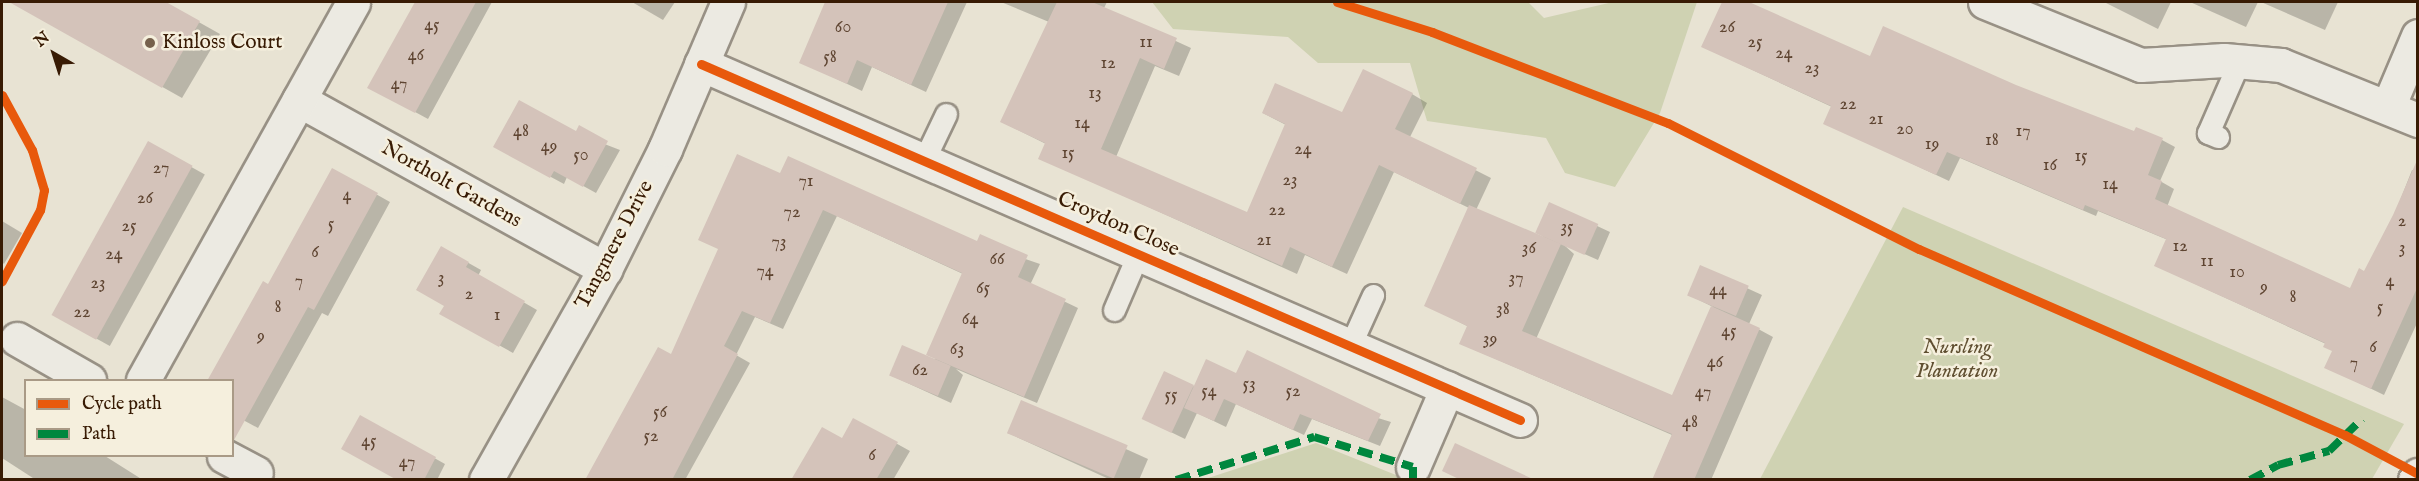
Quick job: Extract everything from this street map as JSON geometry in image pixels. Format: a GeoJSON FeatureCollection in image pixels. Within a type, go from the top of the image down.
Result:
{"type":"FeatureCollection","features":[{"type":"Feature","properties":{"kind":"street"},"geometry":{"type":"LineString","coordinates":[[144,379],[353,2]]}},
{"type":"Feature","properties":{"kind":"street","name":"Tangmere Drive"},"geometry":{"type":"LineString","coordinates":[[494,477],[665,149],[728,2]]}},
{"type":"Feature","properties":{"kind":"street"},"geometry":{"type":"LineString","coordinates":[[1985,2],[2141,65],[2239,62],[2282,66],[2309,74],[2403,113],[2418,36]]}},
{"type":"Feature","properties":{"kind":"street","name":"Croydon Close"},"geometry":{"type":"LineString","coordinates":[[701,64],[1520,420]]}},
{"type":"Feature","properties":{"kind":"street","name":"Northolt Gardens"},"geometry":{"type":"LineString","coordinates":[[299,100],[604,268]]}},
{"type":"Feature","properties":{"kind":"street"},"geometry":{"type":"LineString","coordinates":[[17,339],[86,379]]}},
{"type":"Feature","properties":{"kind":"street"},"geometry":{"type":"LineString","coordinates":[[1413,467],[1447,388]]}},
{"type":"Feature","properties":{"kind":"street"},"geometry":{"type":"LineString","coordinates":[[226,457],[256,473]]}},
{"type":"Feature","properties":{"kind":"street"},"geometry":{"type":"LineString","coordinates":[[2415,480],[2418,475]]}},
{"type":"Feature","properties":{"kind":"lane"},"geometry":{"type":"LineString","coordinates":[[2218,137],[2208,133],[2239,62]]}},
{"type":"Feature","properties":{"kind":"lane"},"geometry":{"type":"LineString","coordinates":[[924,160],[946,114]]}},
{"type":"Feature","properties":{"kind":"lane"},"geometry":{"type":"LineString","coordinates":[[1114,310],[1138,254]]}},
{"type":"Feature","properties":{"kind":"lane"},"geometry":{"type":"LineString","coordinates":[[1350,346],[1373,295]]}},
{"type":"Feature","properties":{"kind":"green space"},"geometry":{"type":"Polygon","coordinates":[[[1152,2],[1528,2],[1544,18],[1613,2],[1697,2],[1660,113],[1615,187],[1565,173],[1546,138],[1427,121],[1410,63],[1318,63],[1288,37],[1173,29],[1152,2]]]}},
{"type":"Feature","properties":{"kind":"green space","name":"Nursling Plantation"},"geometry":{"type":"Polygon","coordinates":[[[1903,207],[2404,424],[2372,479],[1760,479],[1903,207]]]}},
{"type":"Feature","properties":{"kind":"green space"},"geometry":{"type":"Polygon","coordinates":[[[1316,443],[1406,479],[1202,480],[1316,443]]]}},
{"type":"Feature","properties":{"kind":"building","name":"Kinloss Court"},"geometry":{"type":"Polygon","coordinates":[[[9,2],[166,2],[200,21],[162,88],[9,2]]]}},
{"type":"Feature","properties":{"kind":"building"},"geometry":{"type":"Polygon","coordinates":[[[415,2],[476,2],[415,113],[367,88],[415,2]]]}},
{"type":"Feature","properties":{"kind":"building"},"geometry":{"type":"Polygon","coordinates":[[[825,2],[948,2],[911,85],[857,60],[847,84],[799,63],[825,2]]]}},
{"type":"Feature","properties":{"kind":"building"},"geometry":{"type":"Polygon","coordinates":[[[1057,2],[1092,2],[1177,38],[1164,69],[1140,58],[1101,149],[1247,212],[1285,124],[1262,113],[1275,83],[1342,112],[1363,69],[1413,93],[1395,129],[1477,168],[1460,204],[1379,165],[1332,267],[1290,247],[1282,266],[1038,159],[1045,143],[1000,122],[1057,2]]]}},
{"type":"Feature","properties":{"kind":"building"},"geometry":{"type":"Polygon","coordinates":[[[1722,2],[1749,2],[1870,56],[1883,26],[2016,85],[2134,131],[2136,127],[2163,138],[2148,175],[2162,181],[2155,199],[2350,288],[2359,268],[2364,271],[2393,215],[2418,158],[2418,286],[2371,389],[2324,368],[2332,351],[2323,347],[2325,343],[2154,266],[2166,239],[2085,205],[2083,210],[1947,152],[1936,175],[1823,124],[1831,106],[1701,47],[1722,2]]]}},
{"type":"Feature","properties":{"kind":"building"},"geometry":{"type":"Polygon","coordinates":[[[519,100],[576,131],[579,125],[608,141],[583,187],[554,171],[550,178],[493,147],[519,100]]]}},
{"type":"Feature","properties":{"kind":"building"},"geometry":{"type":"Polygon","coordinates":[[[148,141],[193,166],[96,340],[52,315],[148,141]]]}},
{"type":"Feature","properties":{"kind":"building"},"geometry":{"type":"Polygon","coordinates":[[[737,154],[780,173],[788,156],[977,241],[980,234],[1028,255],[1018,277],[1066,299],[1024,397],[926,355],[962,273],[823,210],[770,323],[742,311],[724,346],[738,354],[672,480],[585,480],[658,347],[671,354],[718,249],[698,240],[737,154]]]}},
{"type":"Feature","properties":{"kind":"building"},"geometry":{"type":"Polygon","coordinates":[[[332,168],[378,193],[314,310],[308,307],[234,440],[234,379],[208,379],[263,281],[268,284],[332,168]]]}},
{"type":"Feature","properties":{"kind":"building"},"geometry":{"type":"Polygon","coordinates":[[[1549,202],[1598,224],[1585,255],[1535,233],[1549,202]]]}},
{"type":"Feature","properties":{"kind":"building"},"geometry":{"type":"Polygon","coordinates":[[[1469,205],[1561,244],[1522,331],[1672,395],[1711,306],[1760,328],[1694,480],[1652,480],[1672,434],[1459,344],[1467,326],[1424,306],[1469,205]]]}},
{"type":"Feature","properties":{"kind":"building"},"geometry":{"type":"Polygon","coordinates":[[[441,246],[469,262],[466,267],[525,301],[499,347],[439,314],[444,306],[416,290],[441,246]]]}},
{"type":"Feature","properties":{"kind":"building"},"geometry":{"type":"Polygon","coordinates":[[[1700,265],[1749,286],[1736,316],[1687,295],[1700,265]]]}},
{"type":"Feature","properties":{"kind":"building"},"geometry":{"type":"Polygon","coordinates":[[[902,345],[951,366],[938,396],[889,375],[902,345]]]}},
{"type":"Feature","properties":{"kind":"building"},"geometry":{"type":"Polygon","coordinates":[[[1247,350],[1381,414],[1368,441],[1300,414],[1293,430],[1224,399],[1214,421],[1184,408],[1206,359],[1236,373],[1247,350]]]}},
{"type":"Feature","properties":{"kind":"building"},"geometry":{"type":"Polygon","coordinates":[[[1164,371],[1194,385],[1172,433],[1142,419],[1164,371]]]}},
{"type":"Feature","properties":{"kind":"building"},"geometry":{"type":"Polygon","coordinates":[[[1021,400],[1128,445],[1114,478],[1007,433],[1021,400]]]}},
{"type":"Feature","properties":{"kind":"building"},"geometry":{"type":"Polygon","coordinates":[[[360,415],[436,457],[424,480],[397,480],[341,449],[360,415]]]}},
{"type":"Feature","properties":{"kind":"building"},"geometry":{"type":"Polygon","coordinates":[[[853,418],[898,442],[876,480],[791,480],[822,427],[842,438],[853,418]]]}},
{"type":"Feature","properties":{"kind":"building"},"geometry":{"type":"Polygon","coordinates":[[[1455,443],[1535,480],[1461,480],[1442,471],[1455,443]]]}},
{"type":"Feature","properties":{"kind":"marked path"},"geometry":{"type":"LineString","coordinates":[[2250,480],[2278,465],[2329,451],[2362,419]]}},
{"type":"Feature","properties":{"kind":"marked path"},"geometry":{"type":"LineString","coordinates":[[1176,480],[1314,437],[1413,467],[1413,480]]}},
{"type":"Feature","properties":{"kind":"cycle path"},"geometry":{"type":"LineString","coordinates":[[1337,2],[1432,32],[1668,123],[1919,249],[2345,435],[2418,474]]}},
{"type":"Feature","properties":{"kind":"cycle path"},"geometry":{"type":"LineString","coordinates":[[701,64],[1520,420]]}},
{"type":"Feature","properties":{"kind":"cycle path"},"geometry":{"type":"LineString","coordinates":[[2,95],[32,150],[44,190],[40,210],[2,281]]}},
{"type":"Feature","properties":{"kind":"place","name":"Kinloss Court"},"geometry":{"type":"Point","coordinates":[150,43]}}]}
